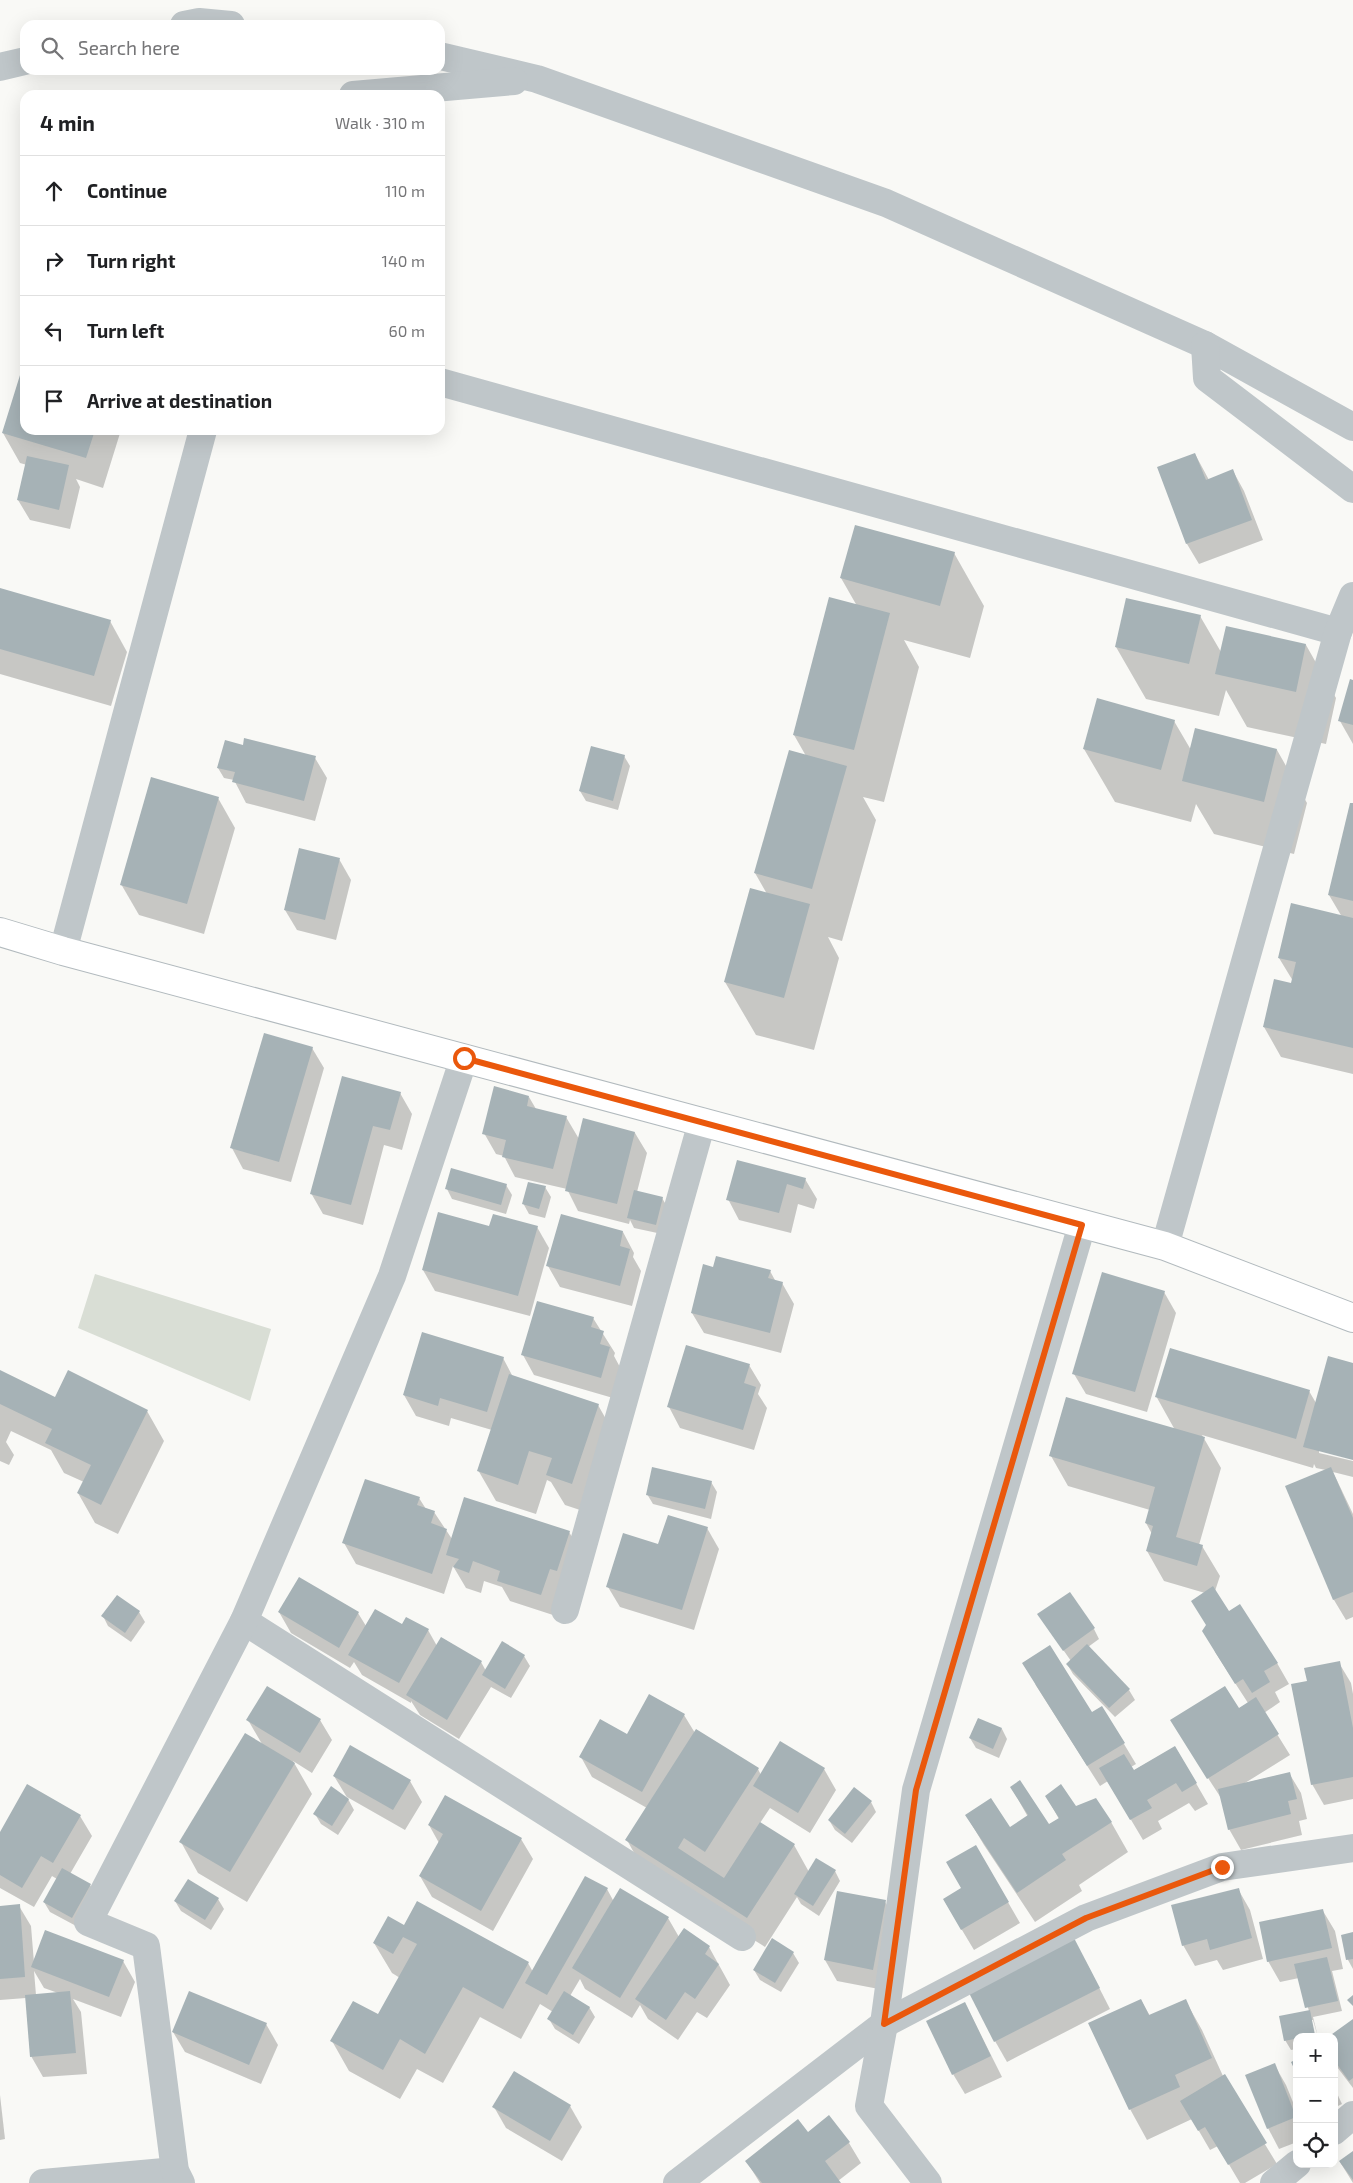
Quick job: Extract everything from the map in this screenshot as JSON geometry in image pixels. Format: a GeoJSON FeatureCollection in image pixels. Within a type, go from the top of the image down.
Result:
{"type":"FeatureCollection","features":[{"type":"Feature","properties":{"kind":"street"},"geometry":{"type":"LineString","coordinates":[[445,57],[536,79],[886,203],[1205,345],[1353,427]]}},
{"type":"Feature","properties":{"kind":"street"},"geometry":{"type":"LineString","coordinates":[[0,67],[20,62]]}},
{"type":"Feature","properties":{"kind":"street"},"geometry":{"type":"LineString","coordinates":[[410,90],[536,79]]}},
{"type":"Feature","properties":{"kind":"street"},"geometry":{"type":"LineString","coordinates":[[1205,345],[1208,378],[1353,489]]}},
{"type":"Feature","properties":{"kind":"street"},"geometry":{"type":"LineString","coordinates":[[445,383],[1338,632]]}},
{"type":"Feature","properties":{"kind":"street"},"geometry":{"type":"LineString","coordinates":[[64,951],[202,435]]}},
{"type":"Feature","properties":{"kind":"street"},"geometry":{"type":"LineString","coordinates":[[1165,1246],[1338,632],[1353,596]]}},
{"type":"Feature","properties":{"kind":"street"},"geometry":{"type":"LineString","coordinates":[[0,932],[64,951],[1165,1246],[1353,1318]]}},
{"type":"Feature","properties":{"kind":"street"},"geometry":{"type":"LineString","coordinates":[[44,2183],[178,2177],[146,1946],[88,1922],[244,1621],[392,1276],[464,1058]]}},
{"type":"Feature","properties":{"kind":"street"},"geometry":{"type":"LineString","coordinates":[[566,1610],[702,1122]]}},
{"type":"Feature","properties":{"kind":"street"},"geometry":{"type":"LineString","coordinates":[[928,2183],[869,2106],[884,2024],[916,1790],[1082,1225]]}},
{"type":"Feature","properties":{"kind":"street"},"geometry":{"type":"LineString","coordinates":[[244,1621],[742,1937]]}},
{"type":"Feature","properties":{"kind":"street"},"geometry":{"type":"LineString","coordinates":[[677,2183],[884,2024],[1086,1918],[1222,1867],[1353,1848]]}},
{"type":"Feature","properties":{"kind":"street"},"geometry":{"type":"LineString","coordinates":[[1338,2128],[1353,2115]]}},
{"type":"Feature","properties":{"kind":"street"},"geometry":{"type":"LineString","coordinates":[[1274,2183],[1293,2167]]}},
{"type":"Feature","properties":{"kind":"shaded area"},"geometry":{"type":"Polygon","coordinates":[[[95,1274],[271,1329],[250,1401],[78,1328],[95,1274]]]}},
{"type":"Feature","properties":{"kind":"building"},"geometry":{"type":"Polygon","coordinates":[[[20,375],[20,435],[93,435],[86,458],[2,433],[20,375]]]}},
{"type":"Feature","properties":{"kind":"building"},"geometry":{"type":"Polygon","coordinates":[[[1195,453],[1206,480],[1233,469],[1252,520],[1186,544],[1157,467],[1195,453]]]}},
{"type":"Feature","properties":{"kind":"building"},"geometry":{"type":"Polygon","coordinates":[[[27,456],[69,465],[59,510],[17,500],[27,456]]]}},
{"type":"Feature","properties":{"kind":"building"},"geometry":{"type":"Polygon","coordinates":[[[855,525],[955,552],[940,606],[840,578],[855,525]]]}},
{"type":"Feature","properties":{"kind":"building"},"geometry":{"type":"Polygon","coordinates":[[[0,588],[111,620],[94,676],[0,649],[0,588]]]}},
{"type":"Feature","properties":{"kind":"building"},"geometry":{"type":"Polygon","coordinates":[[[829,597],[890,613],[854,750],[793,735],[829,597]]]}},
{"type":"Feature","properties":{"kind":"building"},"geometry":{"type":"Polygon","coordinates":[[[1126,598],[1201,615],[1189,664],[1115,647],[1126,598]]]}},
{"type":"Feature","properties":{"kind":"building"},"geometry":{"type":"Polygon","coordinates":[[[1226,626],[1306,644],[1296,692],[1215,674],[1226,626]]]}},
{"type":"Feature","properties":{"kind":"building"},"geometry":{"type":"Polygon","coordinates":[[[1350,679],[1353,680],[1353,725],[1338,721],[1350,679]]]}},
{"type":"Feature","properties":{"kind":"building"},"geometry":{"type":"Polygon","coordinates":[[[1097,698],[1175,720],[1161,770],[1083,749],[1097,698]]]}},
{"type":"Feature","properties":{"kind":"building"},"geometry":{"type":"Polygon","coordinates":[[[1195,728],[1277,749],[1264,802],[1182,781],[1195,728]]]}},
{"type":"Feature","properties":{"kind":"building"},"geometry":{"type":"Polygon","coordinates":[[[244,738],[316,756],[304,801],[232,782],[235,772],[217,768],[225,740],[243,745],[244,738]]]}},
{"type":"Feature","properties":{"kind":"building"},"geometry":{"type":"Polygon","coordinates":[[[591,746],[625,755],[613,801],[579,791],[591,746]]]}},
{"type":"Feature","properties":{"kind":"building"},"geometry":{"type":"Polygon","coordinates":[[[789,750],[847,766],[812,889],[754,873],[789,750]]]}},
{"type":"Feature","properties":{"kind":"building"},"geometry":{"type":"Polygon","coordinates":[[[151,777],[219,797],[187,904],[120,885],[151,777]]]}},
{"type":"Feature","properties":{"kind":"building"},"geometry":{"type":"Polygon","coordinates":[[[1350,803],[1353,803],[1353,901],[1328,895],[1350,803]]]}},
{"type":"Feature","properties":{"kind":"building"},"geometry":{"type":"Polygon","coordinates":[[[299,848],[340,858],[325,920],[284,910],[299,848]]]}},
{"type":"Feature","properties":{"kind":"building"},"geometry":{"type":"Polygon","coordinates":[[[750,888],[810,904],[784,998],[724,982],[750,888]]]}},
{"type":"Feature","properties":{"kind":"building"},"geometry":{"type":"Polygon","coordinates":[[[1291,903],[1353,918],[1353,1048],[1263,1027],[1274,979],[1291,983],[1296,962],[1278,958],[1291,903]]]}},
{"type":"Feature","properties":{"kind":"building"},"geometry":{"type":"Polygon","coordinates":[[[264,1033],[313,1047],[279,1162],[230,1148],[264,1033]]]}},
{"type":"Feature","properties":{"kind":"building"},"geometry":{"type":"Polygon","coordinates":[[[342,1076],[401,1092],[390,1130],[373,1126],[351,1205],[310,1194],[342,1076]]]}},
{"type":"Feature","properties":{"kind":"building"},"geometry":{"type":"Polygon","coordinates":[[[494,1086],[529,1096],[527,1106],[567,1116],[553,1169],[502,1157],[506,1140],[482,1134],[494,1086]]]}},
{"type":"Feature","properties":{"kind":"building"},"geometry":{"type":"Polygon","coordinates":[[[583,1118],[635,1132],[617,1204],[565,1191],[583,1118]]]}},
{"type":"Feature","properties":{"kind":"building"},"geometry":{"type":"Polygon","coordinates":[[[737,1160],[806,1178],[803,1189],[787,1184],[779,1213],[726,1200],[737,1160]]]}},
{"type":"Feature","properties":{"kind":"building"},"geometry":{"type":"Polygon","coordinates":[[[451,1168],[507,1184],[501,1205],[445,1189],[451,1168]]]}},
{"type":"Feature","properties":{"kind":"building"},"geometry":{"type":"Polygon","coordinates":[[[528,1182],[546,1186],[539,1209],[522,1204],[528,1182]]]}},
{"type":"Feature","properties":{"kind":"building"},"geometry":{"type":"Polygon","coordinates":[[[634,1190],[663,1197],[656,1225],[627,1218],[634,1190]]]}},
{"type":"Feature","properties":{"kind":"building"},"geometry":{"type":"Polygon","coordinates":[[[438,1212],[489,1226],[493,1214],[538,1226],[518,1296],[422,1270],[438,1212]]]}},
{"type":"Feature","properties":{"kind":"building"},"geometry":{"type":"Polygon","coordinates":[[[561,1214],[623,1231],[620,1246],[630,1249],[620,1286],[546,1266],[561,1214]]]}},
{"type":"Feature","properties":{"kind":"building"},"geometry":{"type":"Polygon","coordinates":[[[716,1256],[771,1270],[768,1278],[783,1282],[770,1333],[691,1313],[703,1264],[713,1267],[716,1256]]]}},
{"type":"Feature","properties":{"kind":"building"},"geometry":{"type":"Polygon","coordinates":[[[1102,1272],[1165,1291],[1135,1392],[1072,1374],[1102,1272]]]}},
{"type":"Feature","properties":{"kind":"building"},"geometry":{"type":"Polygon","coordinates":[[[537,1301],[594,1317],[591,1327],[604,1331],[600,1344],[610,1347],[601,1378],[521,1355],[537,1301]]]}},
{"type":"Feature","properties":{"kind":"building"},"geometry":{"type":"Polygon","coordinates":[[[422,1332],[504,1357],[487,1412],[440,1398],[438,1406],[403,1395],[422,1332]]]}},
{"type":"Feature","properties":{"kind":"building"},"geometry":{"type":"Polygon","coordinates":[[[686,1345],[750,1364],[744,1383],[756,1387],[743,1430],[667,1407],[686,1345]]]}},
{"type":"Feature","properties":{"kind":"building"},"geometry":{"type":"Polygon","coordinates":[[[1170,1348],[1310,1390],[1296,1439],[1155,1397],[1170,1348]]]}},
{"type":"Feature","properties":{"kind":"building"},"geometry":{"type":"Polygon","coordinates":[[[1328,1356],[1353,1363],[1353,1460],[1303,1447],[1328,1356]]]}},
{"type":"Feature","properties":{"kind":"building"},"geometry":{"type":"Polygon","coordinates":[[[0,1370],[55,1397],[68,1370],[148,1410],[101,1505],[77,1493],[91,1465],[45,1443],[52,1429],[0,1404],[0,1370]]]}},
{"type":"Feature","properties":{"kind":"building"},"geometry":{"type":"Polygon","coordinates":[[[509,1374],[599,1404],[572,1484],[546,1475],[552,1458],[529,1451],[518,1485],[477,1471],[509,1374]]]}},
{"type":"Feature","properties":{"kind":"building"},"geometry":{"type":"Polygon","coordinates":[[[1066,1397],[1205,1437],[1176,1537],[1203,1545],[1197,1566],[1146,1551],[1153,1526],[1145,1523],[1155,1487],[1049,1456],[1066,1397]]]}},
{"type":"Feature","properties":{"kind":"building"},"geometry":{"type":"Polygon","coordinates":[[[652,1467],[712,1481],[705,1509],[646,1495],[652,1467]]]}},
{"type":"Feature","properties":{"kind":"building"},"geometry":{"type":"Polygon","coordinates":[[[1331,1467],[1353,1518],[1353,1592],[1333,1600],[1285,1486],[1331,1467]]]}},
{"type":"Feature","properties":{"kind":"building"},"geometry":{"type":"Polygon","coordinates":[[[365,1479],[420,1497],[417,1505],[435,1511],[431,1523],[447,1529],[432,1574],[342,1543],[365,1479]]]}},
{"type":"Feature","properties":{"kind":"building"},"geometry":{"type":"Polygon","coordinates":[[[464,1497],[570,1531],[557,1571],[550,1569],[541,1595],[497,1581],[500,1571],[473,1561],[469,1573],[453,1567],[459,1559],[446,1555],[464,1497]]]}},
{"type":"Feature","properties":{"kind":"building"},"geometry":{"type":"Polygon","coordinates":[[[668,1515],[708,1527],[682,1610],[606,1587],[623,1533],[658,1544],[668,1515]]]}},
{"type":"Feature","properties":{"kind":"building"},"geometry":{"type":"Polygon","coordinates":[[[299,1577],[359,1612],[339,1648],[278,1612],[299,1577]]]}},
{"type":"Feature","properties":{"kind":"building"},"geometry":{"type":"Polygon","coordinates":[[[1213,1586],[1229,1611],[1240,1604],[1278,1663],[1264,1671],[1270,1682],[1252,1693],[1243,1679],[1235,1684],[1202,1631],[1206,1625],[1191,1601],[1213,1586]]]}},
{"type":"Feature","properties":{"kind":"building"},"geometry":{"type":"Polygon","coordinates":[[[1070,1592],[1095,1628],[1063,1651],[1037,1614],[1070,1592]]]}},
{"type":"Feature","properties":{"kind":"building"},"geometry":{"type":"Polygon","coordinates":[[[117,1595],[140,1611],[125,1633],[101,1616],[117,1595]]]}},
{"type":"Feature","properties":{"kind":"building"},"geometry":{"type":"Polygon","coordinates":[[[375,1609],[402,1624],[406,1617],[429,1629],[399,1683],[348,1655],[375,1609]]]}},
{"type":"Feature","properties":{"kind":"building"},"geometry":{"type":"Polygon","coordinates":[[[441,1637],[482,1661],[447,1720],[406,1695],[441,1637]]]}},
{"type":"Feature","properties":{"kind":"building"},"geometry":{"type":"Polygon","coordinates":[[[502,1641],[525,1655],[505,1689],[482,1675],[502,1641]]]}},
{"type":"Feature","properties":{"kind":"building"},"geometry":{"type":"Polygon","coordinates":[[[1087,1644],[1130,1689],[1109,1708],[1066,1664],[1087,1644]]]}},
{"type":"Feature","properties":{"kind":"building"},"geometry":{"type":"Polygon","coordinates":[[[1050,1645],[1092,1712],[1102,1706],[1125,1743],[1087,1766],[1022,1663],[1050,1645]]]}},
{"type":"Feature","properties":{"kind":"building"},"geometry":{"type":"Polygon","coordinates":[[[1340,1661],[1353,1728],[1353,1777],[1311,1785],[1291,1684],[1307,1681],[1304,1668],[1340,1661]]]}},
{"type":"Feature","properties":{"kind":"building"},"geometry":{"type":"Polygon","coordinates":[[[267,1686],[321,1719],[300,1753],[246,1720],[267,1686]]]}},
{"type":"Feature","properties":{"kind":"building"},"geometry":{"type":"Polygon","coordinates":[[[1225,1686],[1239,1708],[1256,1697],[1279,1734],[1207,1779],[1170,1720],[1225,1686]]]}},
{"type":"Feature","properties":{"kind":"building"},"geometry":{"type":"Polygon","coordinates":[[[649,1694],[685,1714],[642,1792],[579,1757],[600,1719],[627,1734],[649,1694]]]}},
{"type":"Feature","properties":{"kind":"building"},"geometry":{"type":"Polygon","coordinates":[[[978,1718],[1002,1728],[993,1749],[969,1738],[978,1718]]]}},
{"type":"Feature","properties":{"kind":"building"},"geometry":{"type":"Polygon","coordinates":[[[696,1729],[759,1768],[705,1852],[684,1838],[678,1848],[724,1878],[760,1822],[795,1844],[747,1918],[625,1840],[696,1729]]]}},
{"type":"Feature","properties":{"kind":"building"},"geometry":{"type":"Polygon","coordinates":[[[245,1733],[295,1763],[230,1872],[179,1842],[245,1733]]]}},
{"type":"Feature","properties":{"kind":"building"},"geometry":{"type":"Polygon","coordinates":[[[780,1741],[825,1768],[798,1813],[753,1786],[780,1741]]]}},
{"type":"Feature","properties":{"kind":"building"},"geometry":{"type":"Polygon","coordinates":[[[350,1745],[411,1780],[393,1810],[333,1776],[350,1745]]]}},
{"type":"Feature","properties":{"kind":"building"},"geometry":{"type":"Polygon","coordinates":[[[1175,1746],[1197,1783],[1182,1792],[1176,1783],[1147,1800],[1152,1808],[1130,1820],[1099,1768],[1124,1754],[1134,1770],[1175,1746]]]}},
{"type":"Feature","properties":{"kind":"building"},"geometry":{"type":"Polygon","coordinates":[[[1290,1772],[1297,1799],[1288,1801],[1291,1814],[1228,1830],[1218,1789],[1290,1772]]]}},
{"type":"Feature","properties":{"kind":"building"},"geometry":{"type":"Polygon","coordinates":[[[1020,1780],[1049,1824],[1059,1818],[1045,1796],[1061,1784],[1076,1806],[1096,1798],[1112,1822],[1062,1854],[1066,1860],[1017,1893],[965,1815],[991,1798],[1010,1827],[1028,1815],[1010,1787],[1020,1780]]]}},
{"type":"Feature","properties":{"kind":"building"},"geometry":{"type":"Polygon","coordinates":[[[27,1784],[81,1815],[53,1863],[41,1856],[22,1888],[0,1875],[0,1832],[27,1784]]]}},
{"type":"Feature","properties":{"kind":"building"},"geometry":{"type":"Polygon","coordinates":[[[331,1786],[349,1799],[332,1826],[313,1814],[331,1786]]]}},
{"type":"Feature","properties":{"kind":"building"},"geometry":{"type":"Polygon","coordinates":[[[854,1787],[872,1801],[845,1834],[828,1820],[854,1787]]]}},
{"type":"Feature","properties":{"kind":"building"},"geometry":{"type":"Polygon","coordinates":[[[445,1795],[522,1838],[481,1911],[419,1876],[443,1834],[428,1825],[445,1795]]]}},
{"type":"Feature","properties":{"kind":"building"},"geometry":{"type":"Polygon","coordinates":[[[976,1845],[1009,1902],[961,1930],[943,1899],[961,1888],[946,1862],[976,1845]]]}},
{"type":"Feature","properties":{"kind":"building"},"geometry":{"type":"Polygon","coordinates":[[[816,1858],[836,1870],[813,1906],[794,1894],[816,1858]]]}},
{"type":"Feature","properties":{"kind":"building"},"geometry":{"type":"Polygon","coordinates":[[[62,1868],[91,1884],[72,1918],[43,1902],[62,1868]]]}},
{"type":"Feature","properties":{"kind":"building"},"geometry":{"type":"Polygon","coordinates":[[[585,1876],[608,1888],[547,1995],[525,1983],[585,1876]]]}},
{"type":"Feature","properties":{"kind":"building"},"geometry":{"type":"Polygon","coordinates":[[[188,1879],[219,1898],[205,1920],[174,1901],[188,1879]]]}},
{"type":"Feature","properties":{"kind":"building"},"geometry":{"type":"Polygon","coordinates":[[[620,1888],[669,1917],[620,1998],[572,1968],[620,1888]]]}},
{"type":"Feature","properties":{"kind":"building"},"geometry":{"type":"Polygon","coordinates":[[[1239,1888],[1252,1938],[1210,1950],[1207,1939],[1182,1946],[1171,1905],[1239,1888]]]}},
{"type":"Feature","properties":{"kind":"building"},"geometry":{"type":"Polygon","coordinates":[[[837,1891],[886,1900],[873,1970],[824,1960],[837,1891]]]}},
{"type":"Feature","properties":{"kind":"building"},"geometry":{"type":"Polygon","coordinates":[[[417,1901],[529,1962],[503,2009],[463,1987],[425,2054],[400,2039],[383,2070],[330,2041],[353,2001],[378,2014],[417,1944],[403,1937],[393,1954],[373,1943],[388,1916],[404,1925],[417,1901]]]}},
{"type":"Feature","properties":{"kind":"building"},"geometry":{"type":"Polygon","coordinates":[[[20,1904],[25,1977],[0,1979],[0,1906],[20,1904]]]}},
{"type":"Feature","properties":{"kind":"building"},"geometry":{"type":"Polygon","coordinates":[[[1323,1909],[1332,1948],[1267,1962],[1259,1922],[1323,1909]]]}},
{"type":"Feature","properties":{"kind":"building"},"geometry":{"type":"Polygon","coordinates":[[[684,1928],[710,1946],[705,1954],[719,1964],[695,1999],[685,1992],[666,2020],[635,1999],[684,1928]]]}},
{"type":"Feature","properties":{"kind":"building"},"geometry":{"type":"Polygon","coordinates":[[[45,1930],[124,1960],[109,1997],[31,1967],[45,1930]]]}},
{"type":"Feature","properties":{"kind":"building"},"geometry":{"type":"Polygon","coordinates":[[[1353,1932],[1353,1959],[1346,1960],[1341,1935],[1353,1932]]]}},
{"type":"Feature","properties":{"kind":"building"},"geometry":{"type":"Polygon","coordinates":[[[772,1938],[794,1952],[775,1983],[753,1970],[772,1938]]]}},
{"type":"Feature","properties":{"kind":"building"},"geometry":{"type":"Polygon","coordinates":[[[1074,1938],[1100,1988],[994,2042],[968,1991],[1074,1938]]]}},
{"type":"Feature","properties":{"kind":"building"},"geometry":{"type":"Polygon","coordinates":[[[1327,1957],[1338,2001],[1305,2008],[1294,1964],[1327,1957]]]}},
{"type":"Feature","properties":{"kind":"building"},"geometry":{"type":"Polygon","coordinates":[[[70,1991],[76,2053],[30,2057],[25,1995],[70,1991]]]}},
{"type":"Feature","properties":{"kind":"building"},"geometry":{"type":"Polygon","coordinates":[[[189,1991],[267,2023],[249,2065],[172,2032],[189,1991]]]}},
{"type":"Feature","properties":{"kind":"building"},"geometry":{"type":"Polygon","coordinates":[[[564,1991],[590,2007],[573,2035],[547,2019],[564,1991]]]}},
{"type":"Feature","properties":{"kind":"building"},"geometry":{"type":"Polygon","coordinates":[[[1353,1995],[1353,2006],[1347,2000],[1353,1995]]]}},
{"type":"Feature","properties":{"kind":"building"},"geometry":{"type":"Polygon","coordinates":[[[1141,1999],[1149,2015],[1186,1999],[1212,2058],[1175,2075],[1180,2087],[1129,2110],[1088,2023],[1141,1999]]]}},
{"type":"Feature","properties":{"kind":"building"},"geometry":{"type":"Polygon","coordinates":[[[965,2002],[991,2056],[952,2075],[926,2021],[965,2002]]]}},
{"type":"Feature","properties":{"kind":"building"},"geometry":{"type":"Polygon","coordinates":[[[1310,2010],[1315,2033],[1293,2033],[1293,2039],[1284,2041],[1279,2016],[1310,2010]]]}},
{"type":"Feature","properties":{"kind":"building"},"geometry":{"type":"Polygon","coordinates":[[[1353,2019],[1353,2078],[1349,2081],[1338,2066],[1338,2033],[1334,2033],[1353,2019]]]}},
{"type":"Feature","properties":{"kind":"building"},"geometry":{"type":"Polygon","coordinates":[[[1275,2063],[1293,2109],[1293,2118],[1267,2129],[1245,2075],[1275,2063]]]}},
{"type":"Feature","properties":{"kind":"building"},"geometry":{"type":"Polygon","coordinates":[[[514,2071],[571,2105],[550,2141],[492,2107],[514,2071]]]}},
{"type":"Feature","properties":{"kind":"building"},"geometry":{"type":"Polygon","coordinates":[[[1225,2074],[1267,2143],[1228,2165],[1205,2127],[1198,2131],[1180,2101],[1225,2074]]]}},
{"type":"Feature","properties":{"kind":"building"},"geometry":{"type":"Polygon","coordinates":[[[829,2115],[850,2142],[825,2161],[841,2183],[762,2183],[745,2161],[798,2119],[808,2132],[829,2115]]]}},
{"type":"Feature","properties":{"kind":"building"},"geometry":{"type":"Polygon","coordinates":[[[1353,2151],[1353,2180],[1339,2161],[1353,2151]]]}},
{"type":"Feature","properties":{"kind":"route"},"geometry":{"type":"LineString","coordinates":[[464,1058],[1082,1225],[916,1790],[884,2024],[1086,1918],[1222,1867]]}}]}
